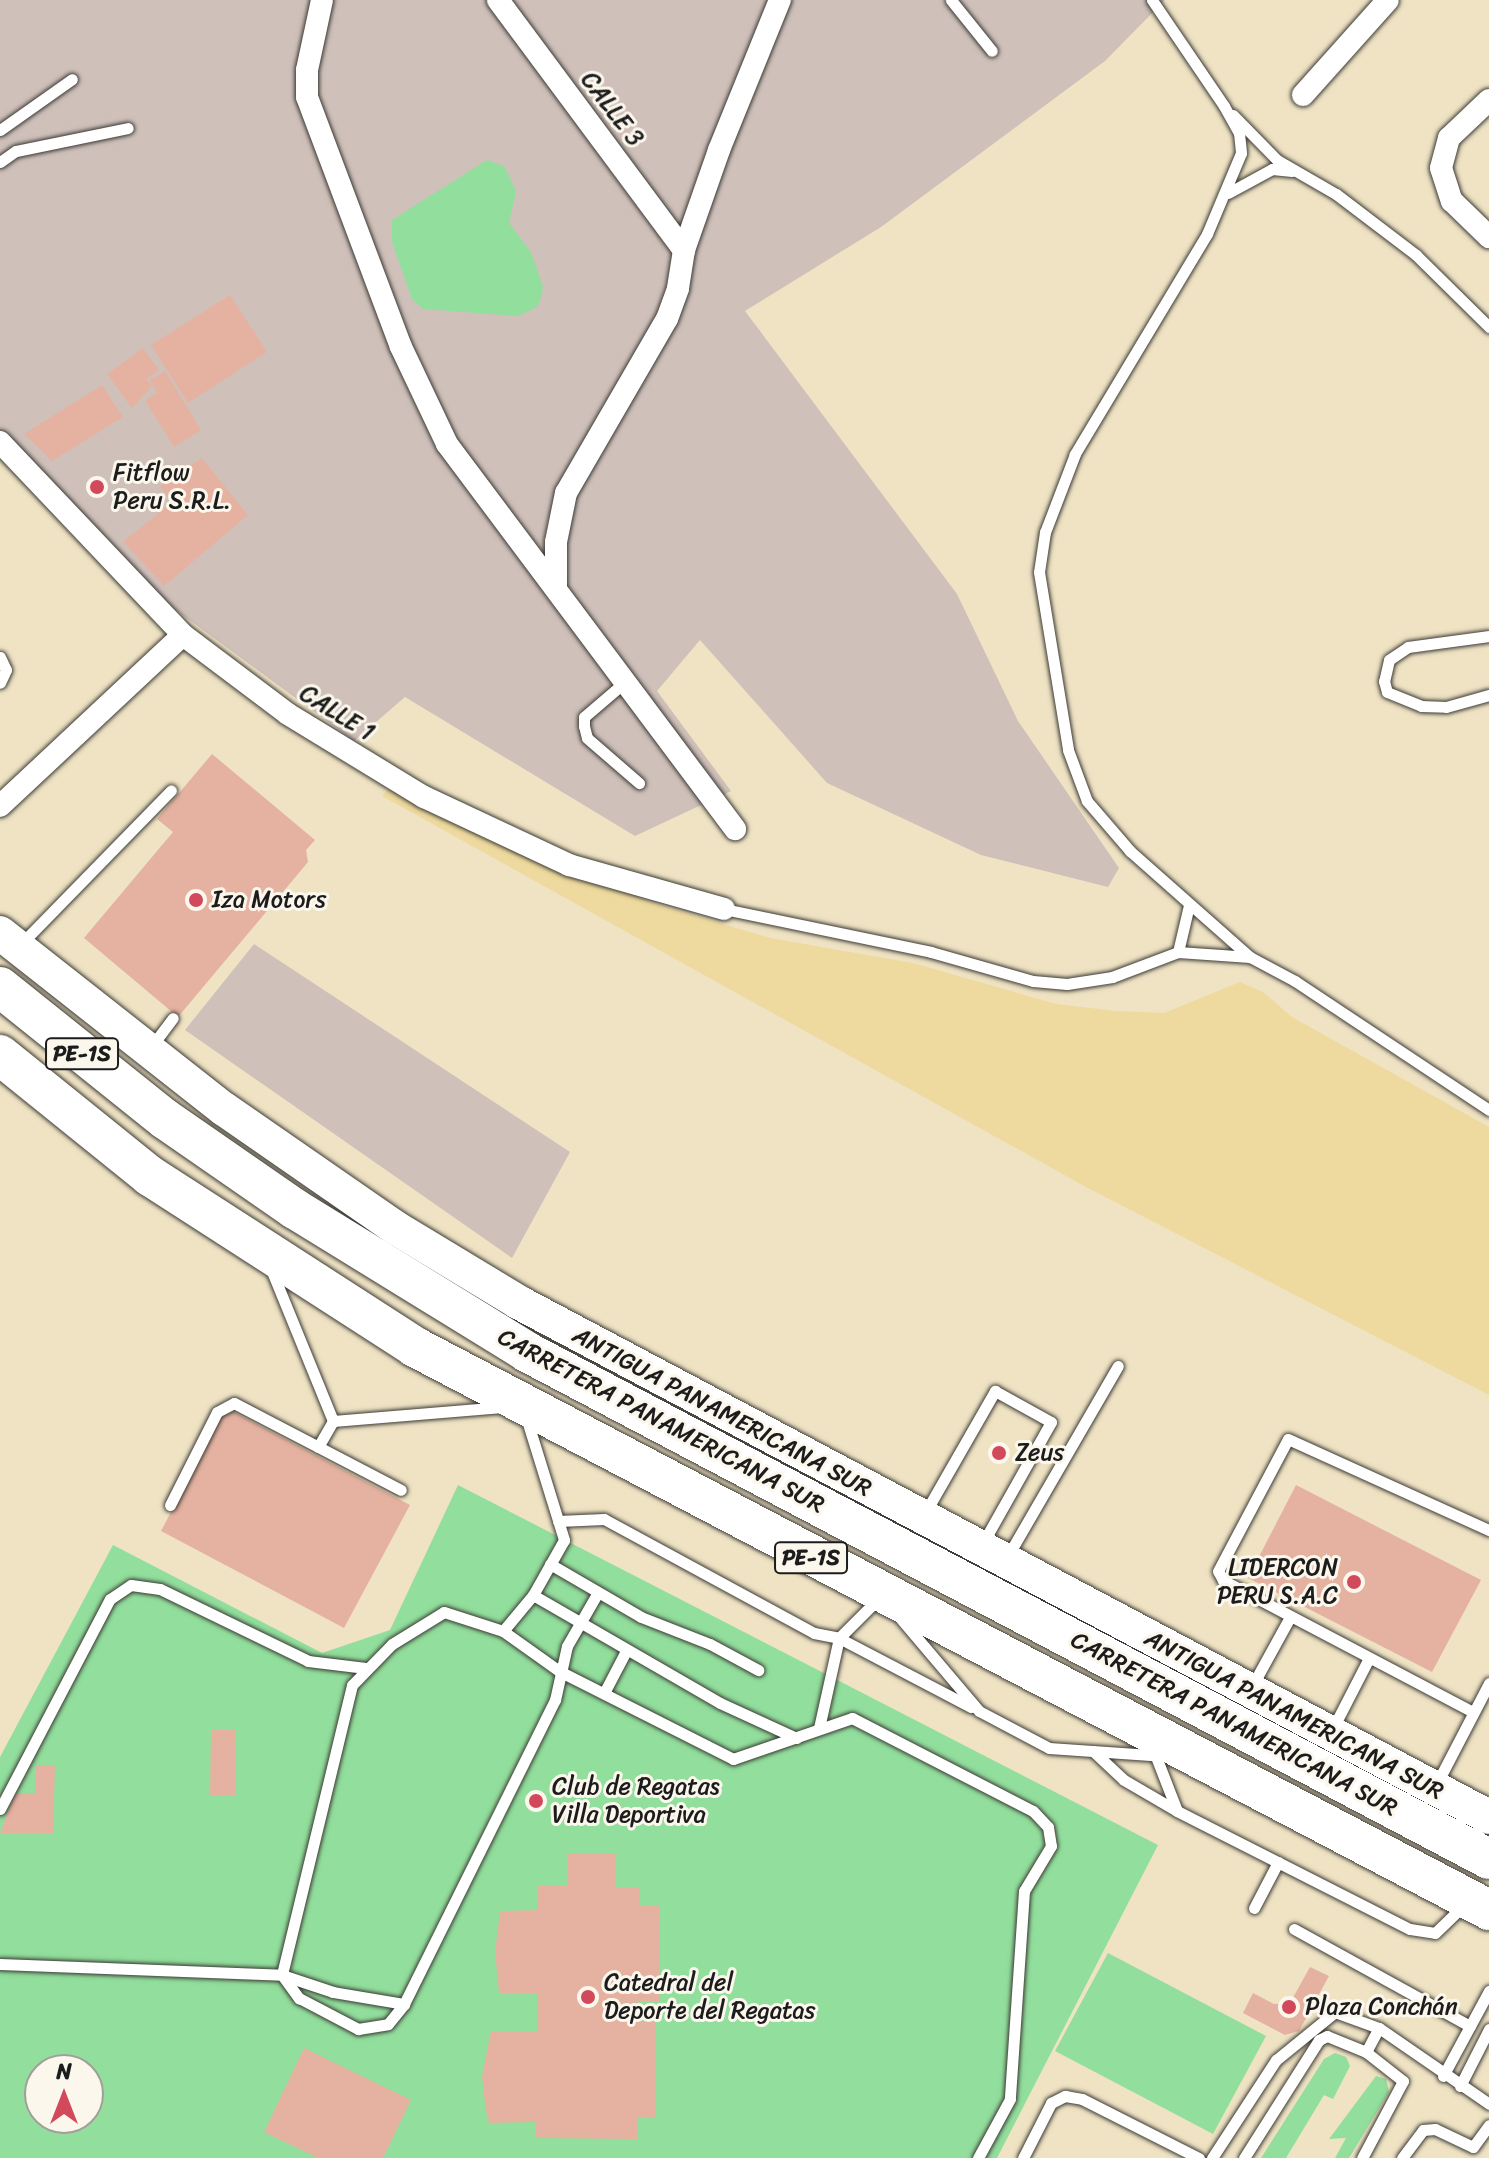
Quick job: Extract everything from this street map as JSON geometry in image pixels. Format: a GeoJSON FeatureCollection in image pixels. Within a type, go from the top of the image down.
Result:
{"type":"FeatureCollection","features":[{"type":"Feature","properties":{"kind":"highway","name":"CARRETERA PANAMERICANA SUR"},"geometry":{"type":"LineString","coordinates":[[0,987],[165,1119],[269,1191],[501,1337],[1489,1859]]}},
{"type":"Feature","properties":{"kind":"highway","name":"CARRETERA PANAMERICANA SUR"},"geometry":{"type":"LineString","coordinates":[[0,1055],[150,1176],[264,1253],[522,1406],[1165,1749],[1479,1905]]}},
{"type":"Feature","properties":{"kind":"main road","name":"ANTIGUA PANAMERICANA SUR"},"geometry":{"type":"LineString","coordinates":[[8,941],[148,1050],[396,1228],[518,1302],[991,1556],[1489,1817]]}},
{"type":"Feature","properties":{"kind":"street"},"geometry":{"type":"LineString","coordinates":[[322,0],[307,70],[307,97],[401,347],[447,444],[735,829]]}},
{"type":"Feature","properties":{"kind":"street","name":"CALLE 3"},"geometry":{"type":"LineString","coordinates":[[498,0],[684,250]]}},
{"type":"Feature","properties":{"kind":"street"},"geometry":{"type":"LineString","coordinates":[[556,587],[556,542],[566,493],[667,319],[678,288],[684,250],[780,0]]}},
{"type":"Feature","properties":{"kind":"street"},"geometry":{"type":"LineString","coordinates":[[1303,95],[1388,0]]}},
{"type":"Feature","properties":{"kind":"street"},"geometry":{"type":"LineString","coordinates":[[1489,100],[1449,138],[1441,168],[1452,201],[1489,237]]}},
{"type":"Feature","properties":{"kind":"street","name":"CALLE 1"},"geometry":{"type":"LineString","coordinates":[[0,442],[183,635],[288,714],[424,797],[569,865],[724,909]]}},
{"type":"Feature","properties":{"kind":"street"},"geometry":{"type":"LineString","coordinates":[[0,806],[183,635]]}},
{"type":"Feature","properties":{"kind":"lane"},"geometry":{"type":"LineString","coordinates":[[951,0],[992,51]]}},
{"type":"Feature","properties":{"kind":"lane"},"geometry":{"type":"LineString","coordinates":[[1152,0],[1224,106],[1239,133],[1241,153],[1227,193],[1075,454],[1045,532],[1039,572],[1068,750],[1087,801],[1130,851],[1189,905],[1250,957],[1295,981],[1489,1110]]}},
{"type":"Feature","properties":{"kind":"lane"},"geometry":{"type":"LineString","coordinates":[[0,130],[72,79]]}},
{"type":"Feature","properties":{"kind":"lane"},"geometry":{"type":"LineString","coordinates":[[1224,106],[1277,160],[1416,255],[1489,327]]}},
{"type":"Feature","properties":{"kind":"lane"},"geometry":{"type":"LineString","coordinates":[[0,162],[16,151],[128,128]]}},
{"type":"Feature","properties":{"kind":"lane"},"geometry":{"type":"LineString","coordinates":[[1227,193],[1272,169],[1296,171]]}},
{"type":"Feature","properties":{"kind":"lane"},"geometry":{"type":"LineString","coordinates":[[1489,636],[1408,647],[1389,660],[1384,681],[1387,692],[1421,706],[1446,707],[1489,695]]}},
{"type":"Feature","properties":{"kind":"lane"},"geometry":{"type":"LineString","coordinates":[[0,657],[6,670],[0,683]]}},
{"type":"Feature","properties":{"kind":"lane"},"geometry":{"type":"LineString","coordinates":[[626,681],[584,717],[584,726],[587,738],[639,783]]}},
{"type":"Feature","properties":{"kind":"lane"},"geometry":{"type":"LineString","coordinates":[[8,941],[171,790]]}},
{"type":"Feature","properties":{"kind":"lane"},"geometry":{"type":"LineString","coordinates":[[1178,952],[1189,905]]}},
{"type":"Feature","properties":{"kind":"lane"},"geometry":{"type":"LineString","coordinates":[[724,909],[1056,983],[1112,977],[1178,952],[1250,957]]}},
{"type":"Feature","properties":{"kind":"lane"},"geometry":{"type":"LineString","coordinates":[[148,1050],[173,1018]]}},
{"type":"Feature","properties":{"kind":"lane"},"geometry":{"type":"LineString","coordinates":[[264,1253],[333,1421]]}},
{"type":"Feature","properties":{"kind":"lane"},"geometry":{"type":"LineString","coordinates":[[991,1556],[1118,1366]]}},
{"type":"Feature","properties":{"kind":"lane"},"geometry":{"type":"LineString","coordinates":[[922,1519],[995,1391],[1051,1422],[991,1556]]}},
{"type":"Feature","properties":{"kind":"lane"},"geometry":{"type":"LineString","coordinates":[[170,1505],[223,1405],[234,1403],[401,1490]]}},
{"type":"Feature","properties":{"kind":"lane"},"geometry":{"type":"LineString","coordinates":[[333,1421],[522,1406],[564,1540],[533,1595],[503,1631]]}},
{"type":"Feature","properties":{"kind":"lane"},"geometry":{"type":"LineString","coordinates":[[318,1447],[333,1421]]}},
{"type":"Feature","properties":{"kind":"lane"},"geometry":{"type":"LineString","coordinates":[[1473,1712],[1223,1580],[1218,1571],[1288,1439],[1489,1530]]}},
{"type":"Feature","properties":{"kind":"lane"},"geometry":{"type":"LineString","coordinates":[[558,1521],[604,1519],[805,1629],[839,1638],[1049,1748],[1093,1751],[1165,1749],[1177,1811]]}},
{"type":"Feature","properties":{"kind":"lane"},"geometry":{"type":"LineString","coordinates":[[550,1564],[597,1594],[758,1670]]}},
{"type":"Feature","properties":{"kind":"lane"},"geometry":{"type":"LineString","coordinates":[[0,1809],[110,1599],[131,1585],[160,1589],[308,1661],[366,1668]]}},
{"type":"Feature","properties":{"kind":"lane"},"geometry":{"type":"LineString","coordinates":[[282,1975],[306,2003],[358,2029],[388,2024],[404,2004],[555,1700],[559,1671],[579,1625],[597,1594]]}},
{"type":"Feature","properties":{"kind":"lane"},"geometry":{"type":"LineString","coordinates":[[533,1595],[626,1651],[796,1738]]}},
{"type":"Feature","properties":{"kind":"lane"},"geometry":{"type":"LineString","coordinates":[[819,1728],[839,1638],[881,1596],[979,1711]]}},
{"type":"Feature","properties":{"kind":"lane"},"geometry":{"type":"LineString","coordinates":[[282,1975],[352,1685],[366,1668],[425,1620],[444,1612],[503,1631],[559,1671],[733,1759],[852,1718],[1033,1811],[1048,1827],[1051,1846],[1024,1891],[1010,2099],[978,2158]]}},
{"type":"Feature","properties":{"kind":"lane"},"geometry":{"type":"LineString","coordinates":[[1249,1692],[1290,1617]]}},
{"type":"Feature","properties":{"kind":"lane"},"geometry":{"type":"LineString","coordinates":[[604,1693],[626,1651]]}},
{"type":"Feature","properties":{"kind":"lane"},"geometry":{"type":"LineString","coordinates":[[1330,1734],[1369,1658]]}},
{"type":"Feature","properties":{"kind":"lane"},"geometry":{"type":"LineString","coordinates":[[1434,1789],[1489,1683]]}},
{"type":"Feature","properties":{"kind":"lane"},"geometry":{"type":"LineString","coordinates":[[1093,1751],[1124,1780],[1177,1811],[1410,1929],[1435,1933],[1479,1905]]}},
{"type":"Feature","properties":{"kind":"lane"},"geometry":{"type":"LineString","coordinates":[[1254,1908],[1278,1862]]}},
{"type":"Feature","properties":{"kind":"lane"},"geometry":{"type":"LineString","coordinates":[[1294,1929],[1470,2026]]}},
{"type":"Feature","properties":{"kind":"lane"},"geometry":{"type":"LineString","coordinates":[[0,1964],[282,1975],[333,1992],[404,2004]]}},
{"type":"Feature","properties":{"kind":"lane"},"geometry":{"type":"LineString","coordinates":[[1443,2076],[1489,1991]]}},
{"type":"Feature","properties":{"kind":"lane"},"geometry":{"type":"LineString","coordinates":[[1212,2158],[1276,2060],[1326,2015],[1346,2012],[1379,2028],[1443,2076],[1489,2104]]}},
{"type":"Feature","properties":{"kind":"lane"},"geometry":{"type":"LineString","coordinates":[[1366,2052],[1379,2028]]}},
{"type":"Feature","properties":{"kind":"lane"},"geometry":{"type":"LineString","coordinates":[[1460,2086],[1489,2029]]}},
{"type":"Feature","properties":{"kind":"lane"},"geometry":{"type":"LineString","coordinates":[[1244,2158],[1322,2037],[1335,2037],[1366,2052],[1403,2081],[1362,2158]]}},
{"type":"Feature","properties":{"kind":"lane"},"geometry":{"type":"LineString","coordinates":[[1023,2158],[1051,2103],[1065,2096],[1082,2099],[1199,2158]]}},
{"type":"Feature","properties":{"kind":"lane"},"geometry":{"type":"LineString","coordinates":[[1402,2158],[1423,2130],[1435,2129],[1473,2147],[1489,2125]]}},
{"type":"Feature","properties":{"kind":"shaded area"},"geometry":{"type":"Polygon","coordinates":[[[0,0],[1165,0],[1105,61],[881,227],[745,311],[957,594],[1018,721],[1119,868],[1108,887],[981,855],[827,783],[700,640],[657,691],[731,791],[635,836],[405,697],[354,741],[158,597],[0,430],[0,0]]]}},
{"type":"Feature","properties":{"kind":"shaded area"},"geometry":{"type":"Polygon","coordinates":[[[254,944],[570,1152],[512,1258],[185,1030],[254,944]]]}},
{"type":"Feature","properties":{"kind":"green space"},"geometry":{"type":"Polygon","coordinates":[[[487,160],[504,166],[516,192],[509,223],[531,252],[543,287],[541,298],[537,307],[518,316],[423,309],[412,299],[392,242],[392,220],[487,160]]]}},
{"type":"Feature","properties":{"kind":"green space","name":"Club de Regatas Villa Deportiva"},"geometry":{"type":"Polygon","coordinates":[[[458,1485],[1158,1845],[997,2158],[0,2158],[0,1757],[113,1545],[322,1653],[390,1630],[458,1485]]]}},
{"type":"Feature","properties":{"kind":"green space"},"geometry":{"type":"Polygon","coordinates":[[[1108,1953],[1266,2036],[1213,2134],[1055,2051],[1108,1953]]]}},
{"type":"Feature","properties":{"kind":"green space"},"geometry":{"type":"Polygon","coordinates":[[[1335,2053],[1346,2057],[1350,2066],[1333,2099],[1324,2095],[1286,2158],[1261,2158],[1324,2059],[1335,2053]]]}},
{"type":"Feature","properties":{"kind":"green space"},"geometry":{"type":"Polygon","coordinates":[[[1376,2076],[1386,2079],[1389,2092],[1349,2158],[1335,2158],[1346,2138],[1329,2139],[1376,2076]]]}},
{"type":"Feature","properties":{"kind":"sand"},"geometry":{"type":"Polygon","coordinates":[[[393,785],[449,817],[656,904],[770,938],[913,963],[1056,1004],[1116,1011],[1164,1013],[1240,982],[1263,992],[1292,1017],[1489,1127],[1489,1395],[1086,1187],[382,796],[393,785]]]}},
{"type":"Feature","properties":{"kind":"building"},"geometry":{"type":"Polygon","coordinates":[[[230,295],[267,352],[188,403],[151,345],[230,295]]]}},
{"type":"Feature","properties":{"kind":"building"},"geometry":{"type":"Polygon","coordinates":[[[143,348],[159,370],[146,379],[152,386],[132,408],[107,374],[143,348]]]}},
{"type":"Feature","properties":{"kind":"building"},"geometry":{"type":"Polygon","coordinates":[[[165,371],[201,430],[174,447],[145,400],[157,393],[150,380],[165,371]]]}},
{"type":"Feature","properties":{"kind":"building"},"geometry":{"type":"Polygon","coordinates":[[[102,385],[123,417],[52,461],[24,434],[102,385]]]}},
{"type":"Feature","properties":{"kind":"building"},"geometry":{"type":"Polygon","coordinates":[[[202,458],[248,515],[164,586],[123,542],[172,502],[160,486],[202,458]]]}},
{"type":"Feature","properties":{"kind":"building","name":"Iza Motors"},"geometry":{"type":"Polygon","coordinates":[[[212,754],[315,840],[306,850],[308,862],[178,1017],[84,938],[173,832],[157,819],[212,754]]]}},
{"type":"Feature","properties":{"kind":"building"},"geometry":{"type":"Polygon","coordinates":[[[226,1408],[410,1505],[344,1628],[161,1531],[226,1408]]]}},
{"type":"Feature","properties":{"kind":"building"},"geometry":{"type":"Polygon","coordinates":[[[1296,1485],[1481,1580],[1432,1672],[1248,1578],[1296,1485]]]}},
{"type":"Feature","properties":{"kind":"building"},"geometry":{"type":"Polygon","coordinates":[[[211,1730],[236,1730],[235,1795],[210,1795],[211,1730]]]}},
{"type":"Feature","properties":{"kind":"building"},"geometry":{"type":"Polygon","coordinates":[[[36,1765],[55,1765],[53,1834],[0,1833],[15,1793],[35,1793],[36,1765]]]}},
{"type":"Feature","properties":{"kind":"building","name":"Catedral del Deporte del Regatas"},"geometry":{"type":"Polygon","coordinates":[[[567,1853],[616,1854],[616,1887],[639,1887],[639,1906],[660,1906],[660,2001],[638,2001],[638,2021],[656,2021],[655,2118],[637,2118],[637,2139],[536,2138],[536,2122],[489,2123],[486,2111],[482,2077],[491,2031],[537,2031],[537,1993],[499,1993],[495,1952],[500,1911],[538,1910],[538,1886],[567,1886],[567,1853]]]}},
{"type":"Feature","properties":{"kind":"building"},"geometry":{"type":"Polygon","coordinates":[[[1310,1967],[1329,1976],[1299,2031],[1285,2035],[1243,2013],[1253,1993],[1274,2004],[1290,2003],[1310,1967]]]}},
{"type":"Feature","properties":{"kind":"building"},"geometry":{"type":"Polygon","coordinates":[[[304,2048],[411,2100],[383,2158],[318,2158],[264,2132],[304,2048]]]}},
{"type":"Feature","properties":{"kind":"place","name":"Fitflow Peru S.R.L."},"geometry":{"type":"Point","coordinates":[97,487]}},
{"type":"Feature","properties":{"kind":"place","name":"Iza Motors"},"geometry":{"type":"Point","coordinates":[196,900]}},
{"type":"Feature","properties":{"kind":"place","name":"Zeus"},"geometry":{"type":"Point","coordinates":[999,1453]}},
{"type":"Feature","properties":{"kind":"place","name":"LIDERCON PERU S.A.C"},"geometry":{"type":"Point","coordinates":[1354,1582]}},
{"type":"Feature","properties":{"kind":"place","name":"Club de Regatas Villa Deportiva"},"geometry":{"type":"Point","coordinates":[536,1801]}},
{"type":"Feature","properties":{"kind":"place","name":"Catedral del Deporte del Regatas"},"geometry":{"type":"Point","coordinates":[588,1997]}},
{"type":"Feature","properties":{"kind":"place","name":"Plaza Conchán"},"geometry":{"type":"Point","coordinates":[1289,2007]}}]}
